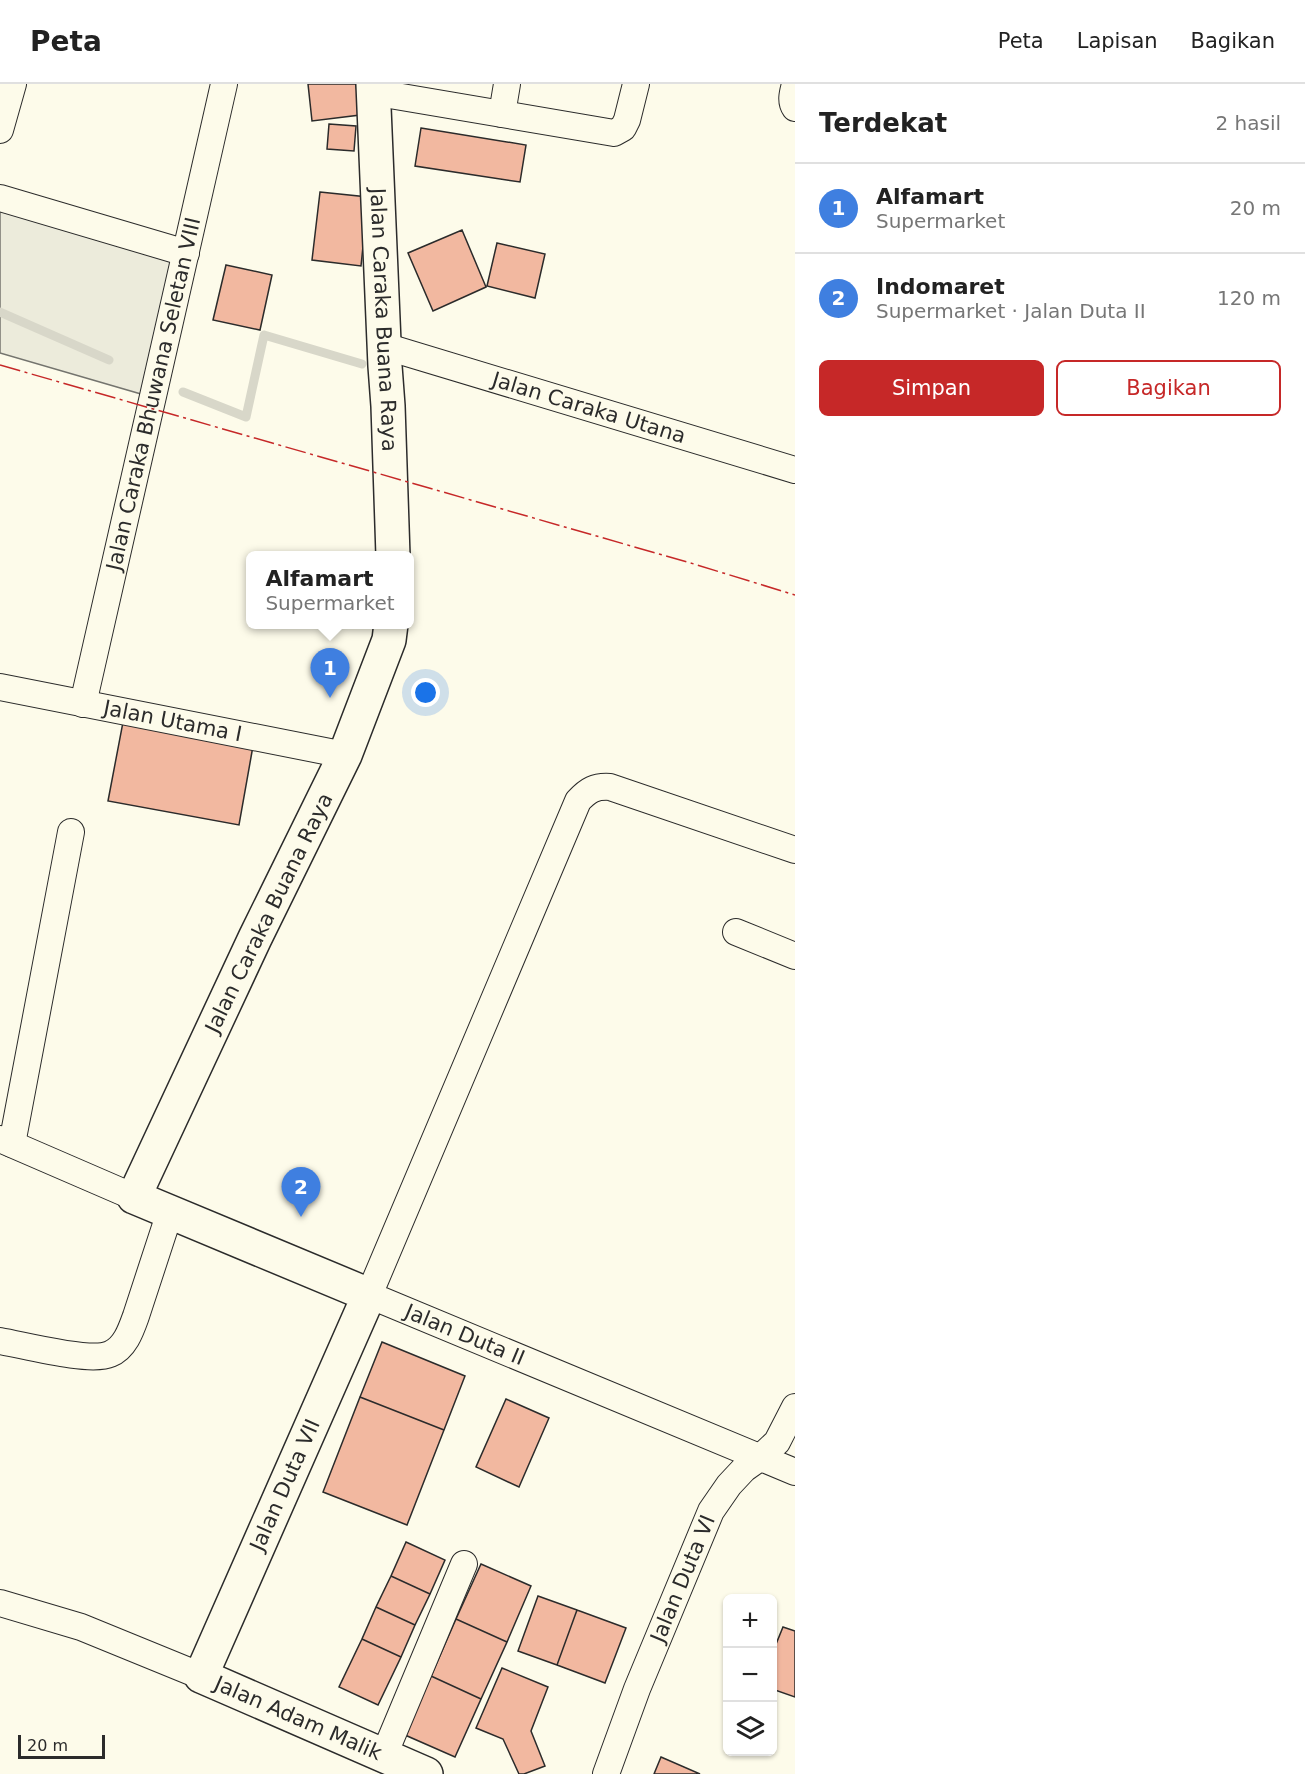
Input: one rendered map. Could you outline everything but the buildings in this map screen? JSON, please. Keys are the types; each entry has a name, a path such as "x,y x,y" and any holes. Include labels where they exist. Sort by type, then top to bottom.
{"street":[{"path":"0,130 13,84"},
{"name":"Jalan Caraka Bhuwana Seletan VIII","path":"82,704 224,84"},
{"path":"502,114 507,84"},
{"path":"372,88 614,133 623,128 627,120 636,84"},
{"path":"795,84 792,94 792,105 795,108"},
{"name":"Jalan Caraka Buana Raya","path":"372,88 393,551"},
{"path":"0,198 186,253"},
{"name":"Jalan Caraka Utana","path":"384,356 795,470"},
{"name":"Jalan Caraka Buana Raya","path":"134,1197 255,938 345,754 390,640 391,629"},
{"name":"Jalan Utama I","path":"0,687 345,754"},
{"path":"369,1295 578,801 587,790 598,786 610,787 795,850"},
{"path":"71,832 6,1142 134,1197"},
{"path":"736,932 795,956"},
{"name":"Jalan Duta II","path":"134,1197 795,1472"},
{"path":"0,1341 92,1358 110,1354 121,1347 136,1316 170,1212"},
{"name":"Jalan Duta VII","path":"201,1676 369,1295"},
{"name":"Jalan Duta VI","path":"606,1774 637,1689 711,1511 729,1485 744,1469 777,1442 795,1407"},
{"path":"384,1755 464,1564"},
{"path":"0,1603 81,1627 201,1676"},
{"name":"Jalan Adam Malik","path":"201,1676 426,1774"}],"shaded area":[{"path":"0,198 174,249 141,394 0,353"}],"waterway":[{"path":"0,312 109,360"},
{"path":"183,392 246,417 264,335 362,364"}],"power":[{"path":"0,365 795,595"}],"place":[{"name":"Alfamart","path":"330,698"},
{"name":"Indomaret","path":"301,1217"}]}
